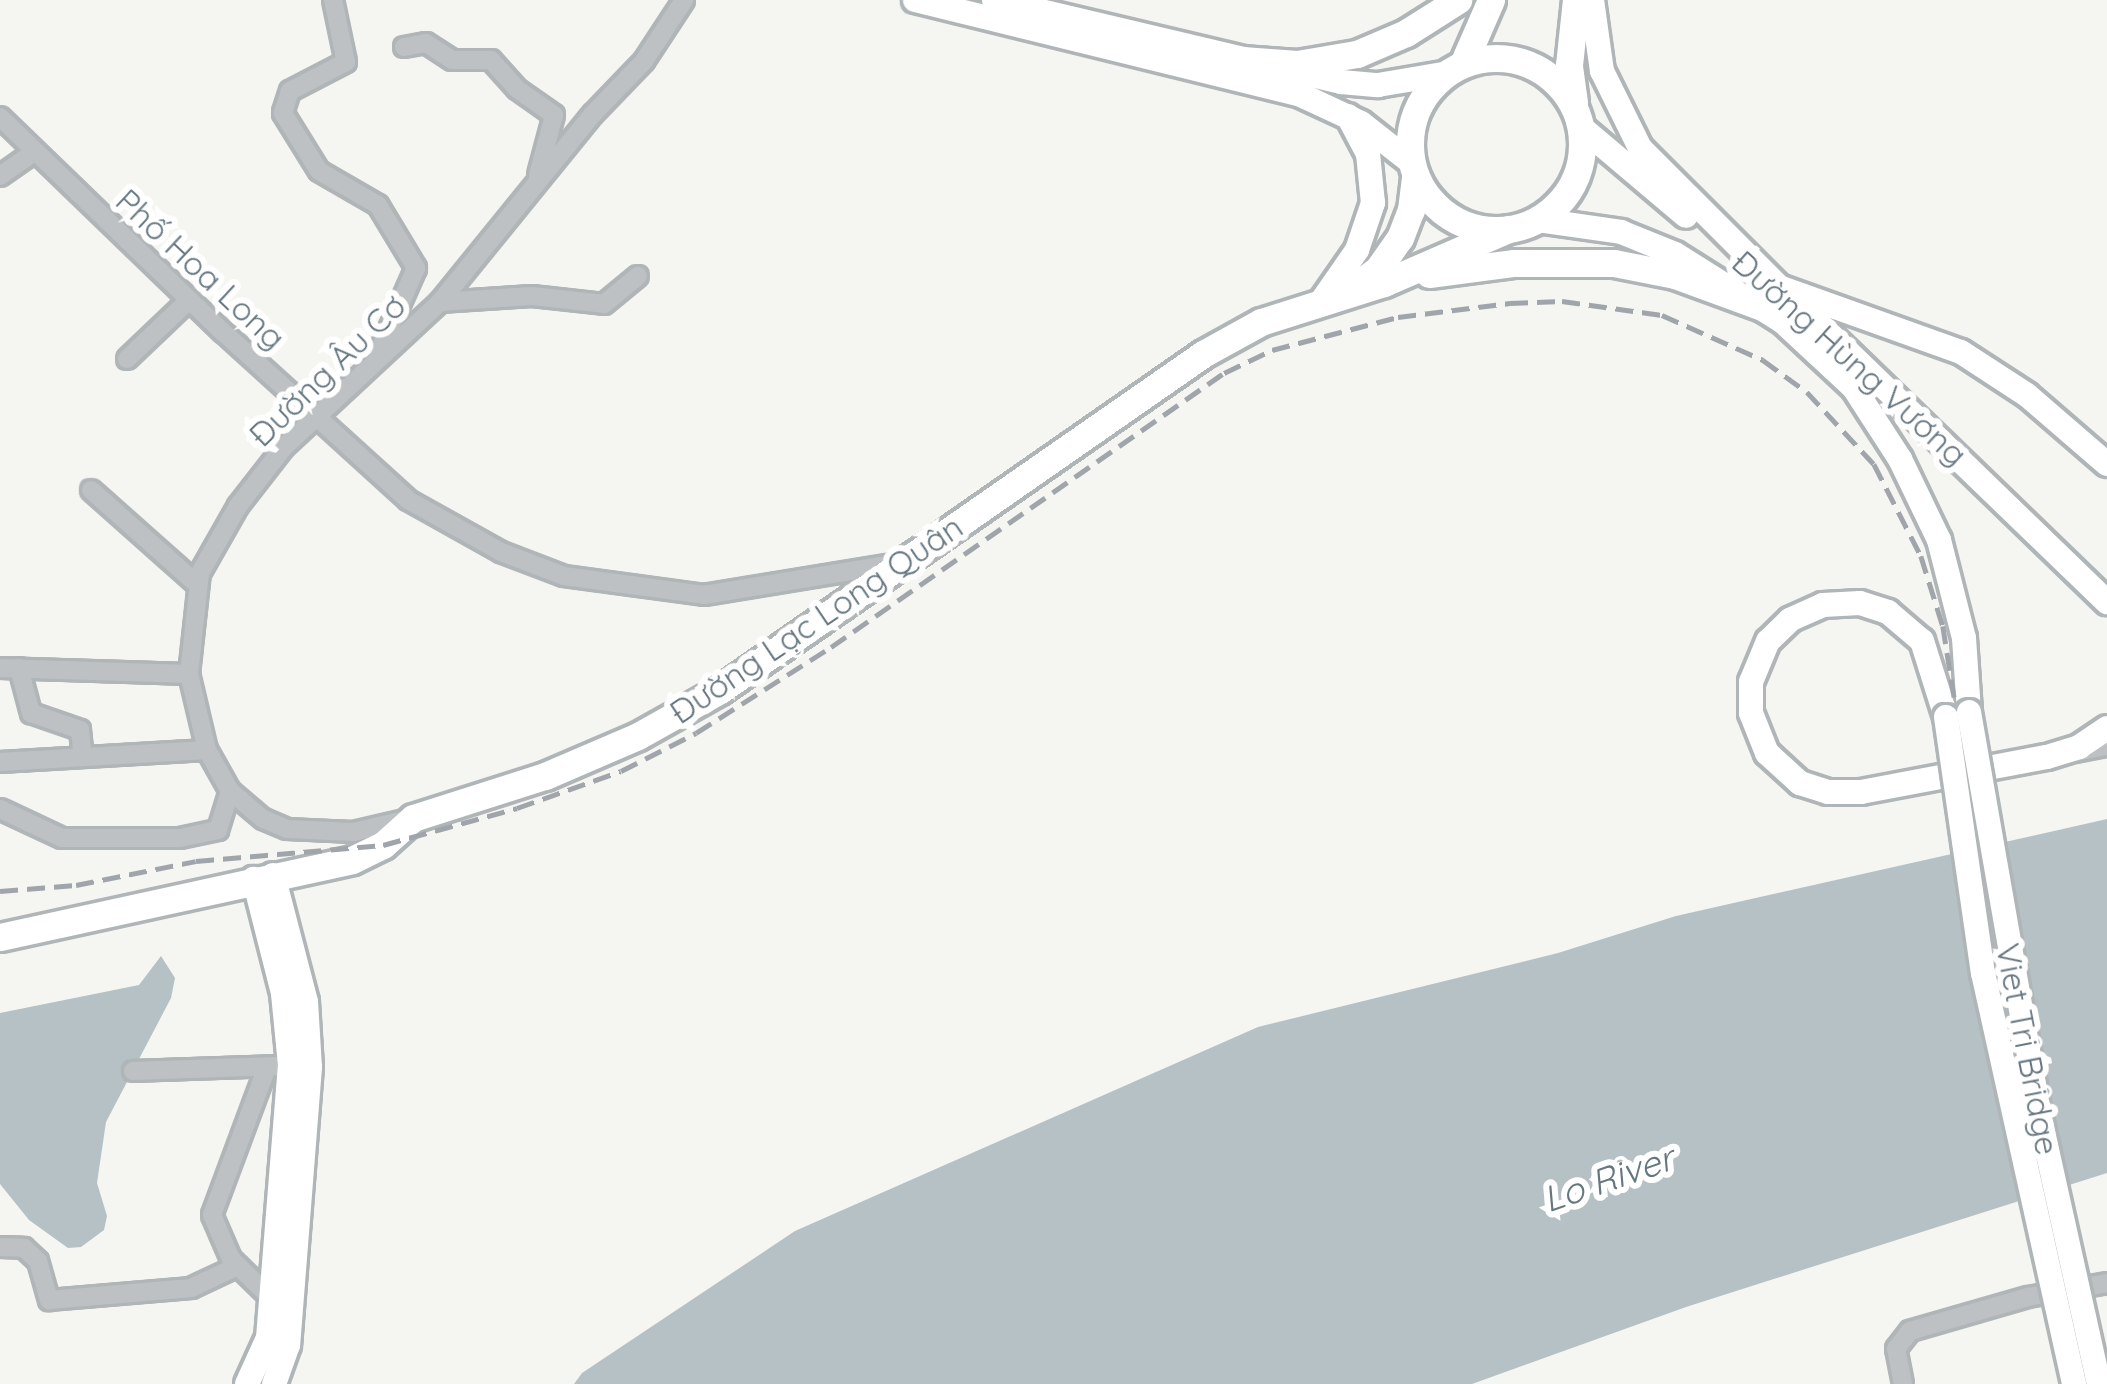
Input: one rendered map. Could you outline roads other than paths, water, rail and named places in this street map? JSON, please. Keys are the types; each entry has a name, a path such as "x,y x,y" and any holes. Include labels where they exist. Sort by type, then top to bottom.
{"highway":[{"path":"1242,60 1297,64 1357,53 1406,33 1458,0"},
{"path":"1491,0 1454,69 1415,114 1414,169 1430,200 1452,218 1479,228 1508,229 1538,220 1575,181 1578,117 1569,65 1576,0"},
{"path":"1454,69 1502,57 1527,63 1559,84 1578,117"},
{"name":"Đường Lạc Long Quân","path":"0,937 352,860 383,845 412,818 544,776 638,736 720,690 1189,362 1261,322 1361,283 1387,259 1407,224 1414,169"},
{"name":"Đường Lạc Long Quân","path":"1323,299 1384,283 1508,229"},
{"path":"1384,283 1514,263 1597,262 1771,297"}],"main road":[{"path":"915,0 1286,90 1346,114 1414,169"},
{"path":"994,0 1360,84 1454,69"},
{"path":"1592,0 1602,71 1640,148 1771,297 1961,352 2027,395 2107,464"},
{"path":"1323,299 1357,250 1373,203 1368,154 1346,114"},
{"name":"Đường Hùng Vương","path":"1578,117 1629,172 1771,297 1873,371 2107,602"},
{"name":"Đường Hùng Vương","path":"1538,220 1583,223 1640,238 1771,297 1854,388 1923,501 1952,584 1964,638 1958,714"},
{"path":"1958,714 1922,641 1901,620 1860,603 1823,605 1790,620 1768,641 1750,682 1750,713 1767,754 1785,772 1814,789 1861,792 2047,757 2079,747 2107,728"},
{"name":"Viet Tri Bridge","path":"1958,714 1987,994 2074,1384"},
{"name":"Viet Tri Bridge","path":"1958,714 2099,1384"},
{"path":"263,877 284,993 279,1066 293,1174 288,1345 274,1384"},
{"path":"247,1384 264,1351 293,1174 309,1029 263,877"}],"street":[{"path":"333,0 346,62 290,91 284,113 319,171 378,206 416,268 415,281 373,364"},
{"name":"Đường Âu Cơ","path":"412,818 353,832 287,829 263,819 230,791 207,750 188,674 196,584 238,506 314,415 440,302 644,61 684,0"},
{"path":"404,47 426,43 452,60 491,60 517,89 554,115 535,186"},
{"name":"Phố Hoa Long","path":"0,117 189,300 408,500 501,552 564,576 704,595 903,562"},
{"path":"0,176 34,152"},
{"path":"440,302 532,296 604,304 638,275"},
{"path":"127,359 189,300"},
{"path":"91,490 196,584"},
{"path":"83,757 80,730 31,713 9,668 188,674"},
{"path":"2047,757 2107,746"},
{"path":"0,762 207,750"},
{"path":"0,809 62,838 180,838 218,830 230,791"},
{"path":"133,1071 279,1066 212,1214 222,1245 272,1299"},
{"path":"0,1247 24,1248 38,1261 49,1300 191,1288 238,1266"},
{"path":"1903,1384 1896,1349 1910,1331 2028,1297 2107,1282"}],"water":[{"name":"Lo River","path":"2107,819 2107,1173 1686,1307 1472,1384 574,1384 582,1373 795,1231 1258,1027 1558,953 1676,916"},
{"path":"161,956 175,978 171,998 106,1122 97,1183 107,1216 104,1230 81,1247 68,1248 29,1220 0,1184 0,1013 139,985"}],"railway":[{"path":"0,891 76,885 196,861 383,845 517,808 621,771 696,733 831,647 1224,373 1272,350 1398,317 1510,303 1562,301 1662,315 1763,360 1807,392 1874,464 1921,556 1943,626 1998,972 2083,1384"}]}
